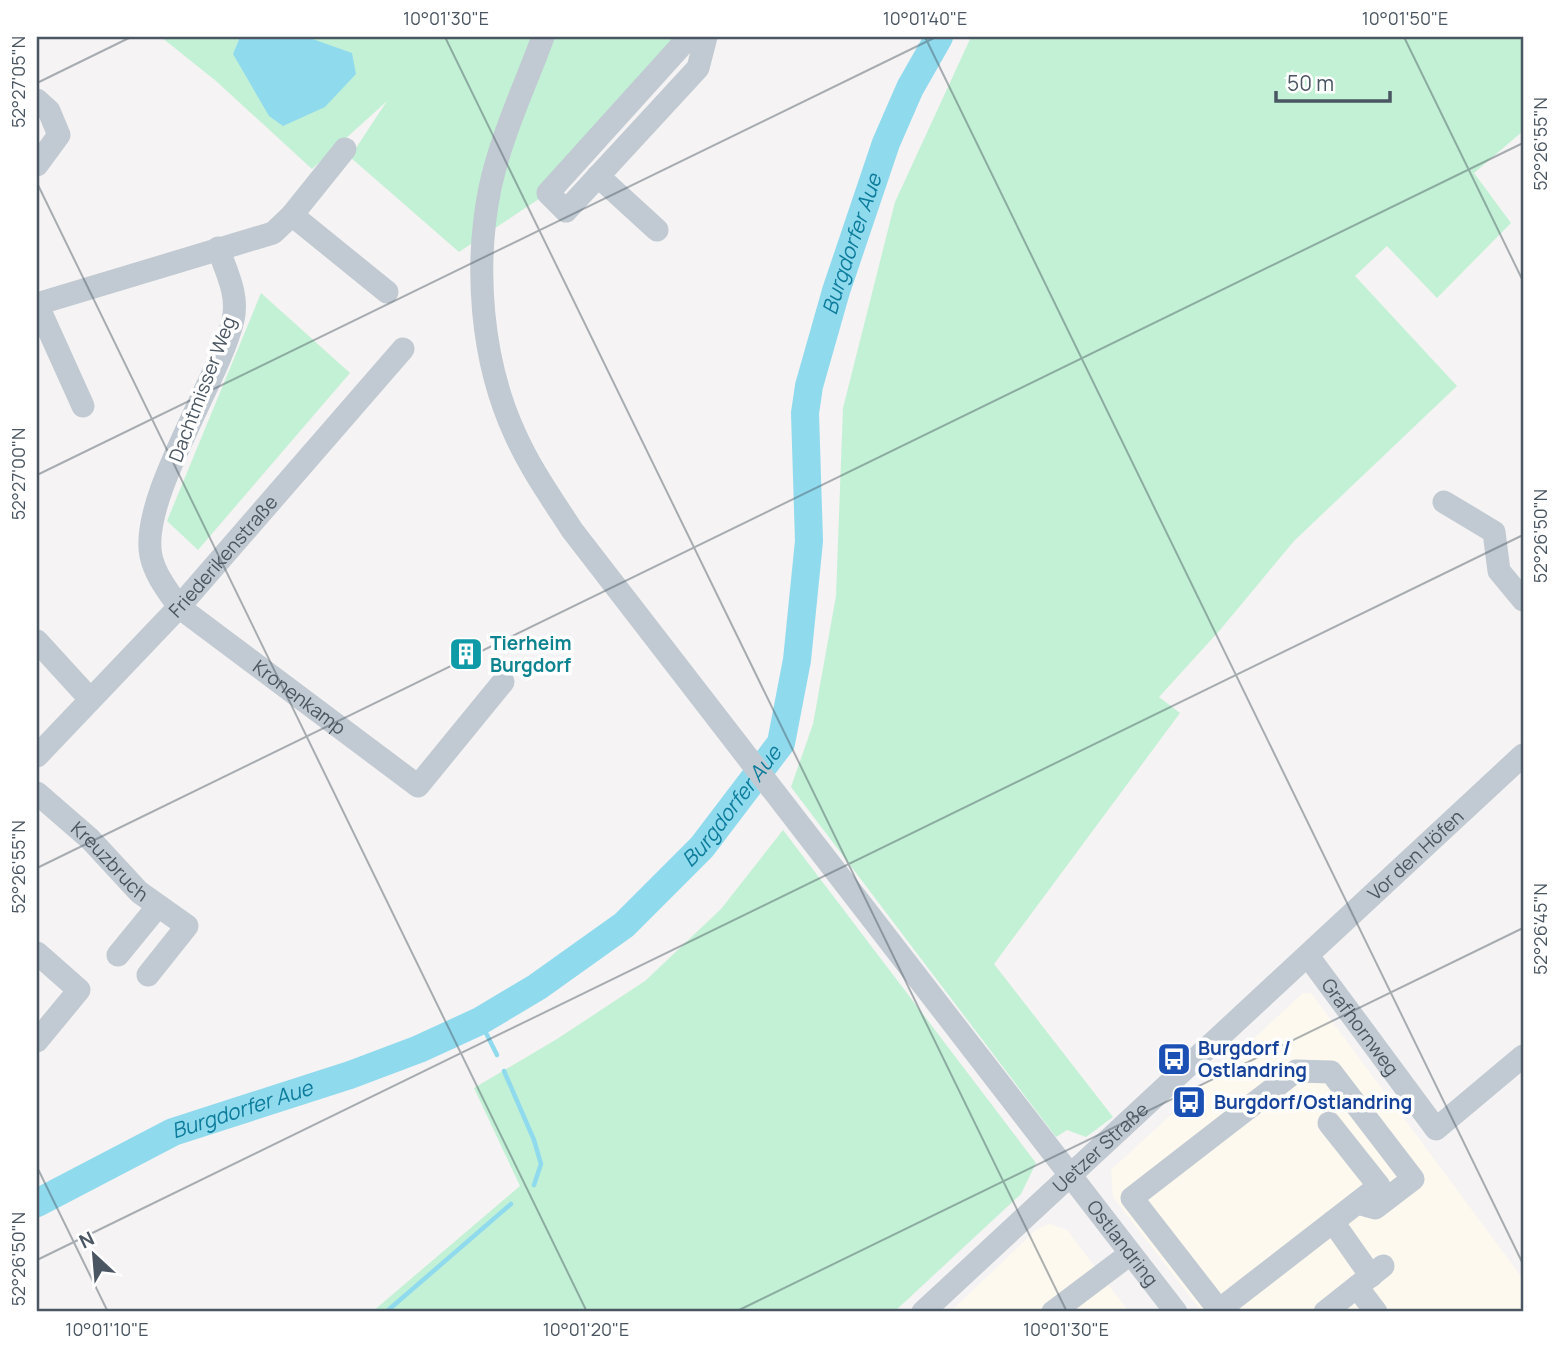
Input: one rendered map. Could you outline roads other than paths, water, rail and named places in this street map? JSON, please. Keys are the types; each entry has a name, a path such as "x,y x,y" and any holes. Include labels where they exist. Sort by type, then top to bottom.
{"street":[{"name":"Ostlandring","path":"543,37 504,140 490,188 482,251 483,303 500,394 514,433 572,530 1054,1150 1069,1175 1176,1312"},
{"path":"689,37 548,193 566,211 698,68 706,37"},
{"path":"37,100 49,111 59,135 57,143 37,165"},
{"path":"83,406 37,304 273,233 292,215 345,149"},
{"path":"598,176 657,230"},
{"path":"292,215 387,292"},
{"name":"Dachtmisser Weg","path":"179,607 160,578 151,554 153,520 168,475 233,320 233,291 218,248"},
{"name":"Friederikenstraße","path":"37,756 179,607 402,349"},
{"path":"1444,502 1494,532 1499,571 1523,600"},
{"name":"Kronenkamp","path":"179,607 418,786 503,682"},
{"path":"37,641 90,699"},
{"name":"Vor den Höfen","path":"1308,956 1523,755"},
{"name":"Kreuzbruch","path":"37,793 90,839 139,892 187,926 148,975"},
{"path":"118,955 158,906"},
{"path":"37,953 79,989 37,1041"},
{"name":"Grafhornweg","path":"1308,956 1436,1129 1523,1056"},
{"name":"Uetzer Straße","path":"923,1312 1308,956"},
{"path":"1329,1123 1379,1186 1357,1203 1332,1223 1219,1310 1132,1198 1296,1071 1331,1072 1413,1179 1375,1208 1357,1203"},
{"path":"1332,1223 1370,1276 1376,1312"},
{"path":"1053,1312 1130,1254"},
{"path":"1325,1312 1370,1276"}],"water":[{"path":"240,37 307,37 352,53 356,74 325,107 283,126 269,116 233,54"}],"waterway":[{"name":"Burgdorfer Aue","path":"37,1203 173,1132 350,1075 419,1049 480,1021 537,987 624,925 702,847 781,743 797,660 809,541 805,413 809,386 836,291 886,143 910,88 939,37"},
{"path":"480,1021 497,1055"},
{"path":"504,1071 534,1140 541,1164 534,1185"},
{"path":"386,1312 511,1204"}],"place":[{"name":"Tierheim Burgdorf","path":"466,654"},
{"name":"Burgdorf / Ostlandring","path":"1174,1059"},
{"name":"Burgdorf/Ostlandring","path":"1189,1102"}]}
